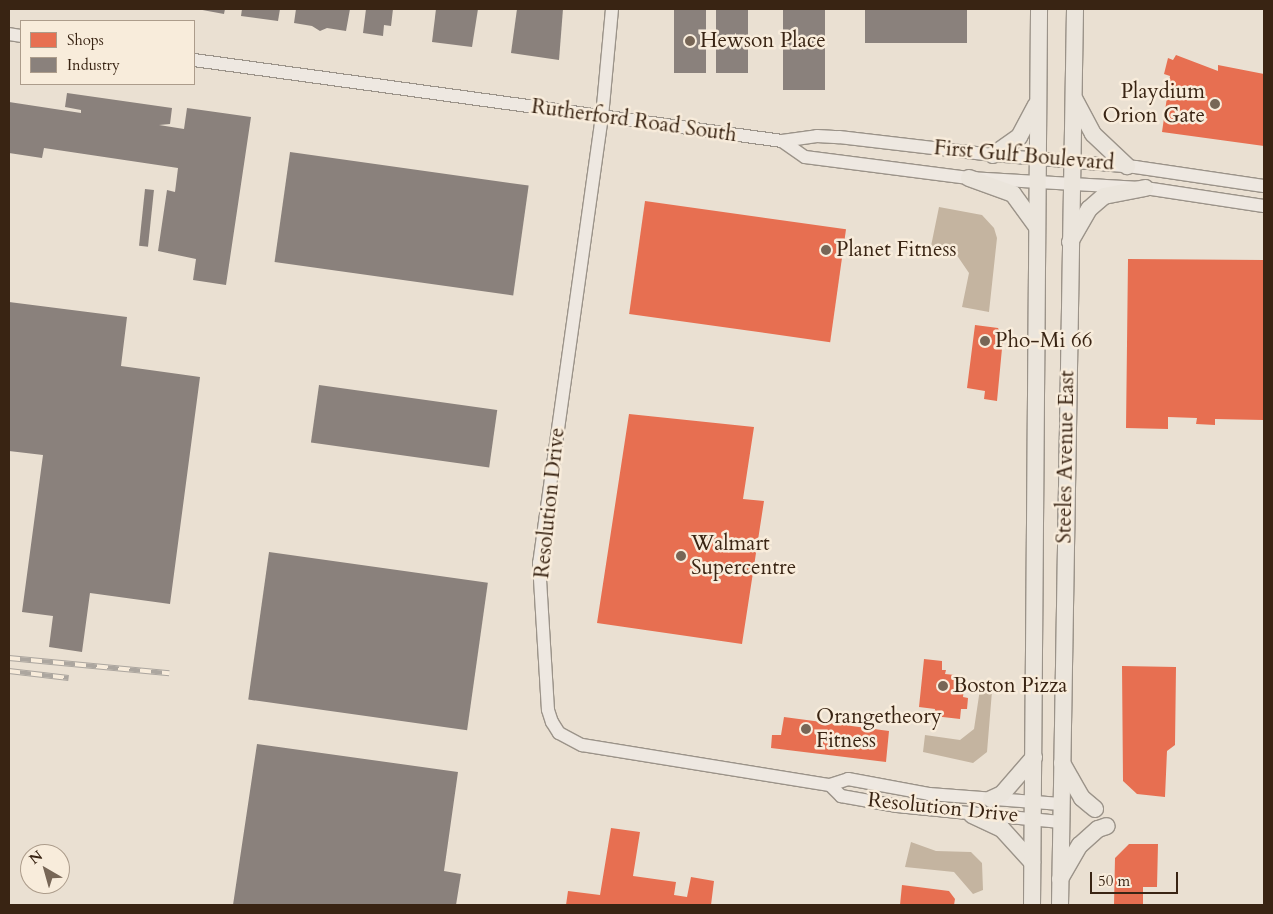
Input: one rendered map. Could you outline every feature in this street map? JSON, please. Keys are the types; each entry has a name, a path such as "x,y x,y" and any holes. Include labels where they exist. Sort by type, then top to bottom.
{"main road":[{"name":"Steeles Avenue East","path":"1032,905 1039,9"},
{"name":"Steeles Avenue East","path":"1060,905 1068,244 1074,99 1075,9"},
{"path":"1074,99 1092,134 1127,166"},
{"path":"994,156 1019,137 1038,103"},
{"path":"969,178 1013,194 1036,226"},
{"path":"1068,244 1089,209 1104,196 1145,188"},
{"path":"990,799 1002,794 1034,757"},
{"path":"1061,761 1082,798 1095,809"},
{"path":"972,815 1002,829 1032,862"},
{"path":"1060,879 1080,845 1098,829 1107,826"}],"street":[{"name":"Resolution Drive","path":"612,9 602,116 539,563 552,722 559,733 582,745 830,785 848,779 930,794 990,799 1033,811 1060,822"},
{"name":"Rutherford Road South","path":"195,60 782,141 805,157 969,178 1070,183"},
{"name":"First Gulf Boulevard","path":"782,141 817,136 839,137 994,156 1037,160 1071,160 1127,166 1264,186"},
{"name":"First Gulf Boulevard","path":"1070,183 1145,188 1264,206"},
{"name":"Resolution Drive","path":"830,785 841,796 972,815 1033,811 1061,804"}],"shaded area":[{"path":"939,207 982,215 994,228 997,238 989,312 962,307 969,273 956,254 930,251"},
{"path":"980,689 992,691 987,752 973,763 923,752 925,735 960,740 974,729"},
{"path":"911,842 936,851 971,852 982,863 983,890 973,894 954,872 905,867"}],"building: Shops":[{"name":"Playdium Orion Gate","path":"1176,55 1218,71 1218,65 1264,74 1264,146 1162,132 1170,76 1164,74 1168,58 1173,60"},
{"path":"645,201 846,229 830,342 629,314"},
{"path":"1128,259 1264,260 1264,420 1215,419 1215,425 1196,424 1197,418 1168,417 1168,429 1126,428"},
{"path":"975,325 998,328 1003,338 997,401 984,399 985,391 967,388"},
{"name":"Walmart Supercentre","path":"629,414 754,427 743,499 764,501 742,644 597,623"},
{"name":"Boston Pizza","path":"924,659 942,661 942,670 946,670 945,674 965,676 963,697 968,698 967,709 961,709 960,719 934,716 935,709 919,707"},
{"path":"1122,666 1176,667 1175,745 1167,751 1165,797 1137,794 1123,781"},
{"path":"784,717 889,731 886,762 771,748 772,735 781,735"},
{"path":"611,828 640,832 633,876 676,882 674,895 687,897 691,877 714,881 711,905 566,905 568,891 600,895"},
{"path":"1129,844 1158,844 1157,887 1143,887 1143,905 1114,905 1115,858"},
{"path":"902,885 949,891 955,899 954,905 900,905"}],"building: Industry":[{"path":"197,9 225,9 224,14"},
{"path":"242,9 280,9 278,21 241,16"},
{"path":"296,9 350,9 346,31 327,28 320,31 312,26 294,23"},
{"path":"366,9 393,9 391,26 384,25 383,36 363,33"},
{"path":"436,9 478,9 472,47 432,42"},
{"path":"517,9 563,9 559,60 511,53"},
{"name":"Hewson Place","path":"674,9 706,9 706,73 674,73"},
{"name":"Hewson Place","path":"716,9 748,9 748,73 716,73"},
{"path":"783,9 825,9 825,90 783,90"},
{"path":"865,9 967,9 967,43 865,43"},
{"path":"67,93 172,108 170,124 159,125 184,129 187,108 251,117 226,285 193,280 196,259 158,251 167,190 175,192 178,168 44,148 42,158 9,153 9,102 81,113 81,110 65,107"},
{"path":"290,152 529,186 513,295 275,262"},
{"path":"145,189 154,190 148,247 139,246"},
{"path":"9,302 127,317 121,366 200,377 170,604 90,593 82,652 49,647 53,616 22,612 43,455 9,451"},
{"path":"319,385 497,410 489,467 311,442"},
{"path":"269,552 488,583 467,730 248,700"},
{"path":"257,744 458,772 444,871 461,874 456,905 233,905"}],"railway":[{"path":"9,658 169,673"},
{"path":"9,671 69,678"}],"place":[{"name":"Hewson Place","path":"690,41"},
{"name":"Playdium Orion Gate","path":"1215,104"},
{"name":"Planet Fitness","path":"826,250"},
{"name":"Pho-Mi 66","path":"985,341"},
{"name":"Walmart Supercentre","path":"681,556"},
{"name":"Boston Pizza","path":"943,686"},
{"name":"Orangetheory Fitness","path":"806,729"}]}
